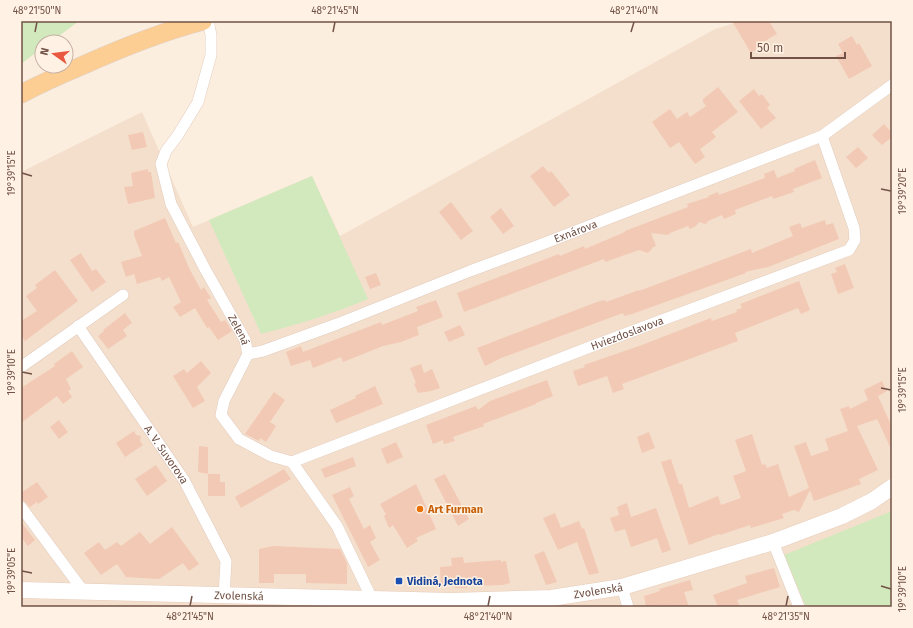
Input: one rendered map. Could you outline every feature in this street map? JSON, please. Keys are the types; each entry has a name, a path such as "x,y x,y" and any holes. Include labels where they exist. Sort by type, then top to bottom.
{"main road":[{"path":"21,94 98,58 145,39 196,23"}],"street":[{"name":"Zelená","path":"208,21 211,35 211,55 198,102 178,135 166,151 161,164 171,204 205,269 245,340 248,354 224,401 221,415 238,439 271,456 292,462"},
{"name":"Exnárova","path":"248,354 263,351 337,324 470,271 822,136 892,85"},
{"name":"Hviezdoslavova","path":"292,462 590,347 849,250 855,240 854,228 822,136"},
{"path":"21,366 122,294"},
{"name":"A. V. Suvorova","path":"78,326 184,480 226,561 224,596"},
{"path":"292,462 337,526 372,599"},
{"name":"Zvolenská","path":"21,590 224,596 318,603 372,599 482,601 551,598 622,587 772,542 842,516 872,501 892,487"},
{"path":"21,507 84,592"},
{"path":"772,542 799,607"},
{"path":"622,587 628,607"}],"shaded area":[{"path":"741,21 892,21 892,607 21,607 21,172 142,112 193,227 312,176 340,236 715,29"}],"green space":[{"path":"21,21 79,21 62,34 34,34 34,54 21,64"},
{"path":"312,176 368,299 315,318 261,334 209,220"},
{"path":"892,511 892,607 806,607 784,555"}],"building":[{"path":"732,21 769,21 777,34 760,44 762,46 751,53"},
{"path":"852,36 857,45 859,43 872,66 849,79 836,56 843,53 838,44"},
{"path":"718,87 738,112 712,132 716,137 700,149 705,157 695,164 679,142 670,148 652,122 670,109 677,119 687,112 690,117 706,106 703,99"},
{"path":"754,89 759,96 762,94 770,105 767,108 776,118 761,129 739,101"},
{"path":"884,124 892,133 892,137 882,145 872,135"},
{"path":"143,132 147,147 132,150 128,135"},
{"path":"858,147 868,158 856,168 846,157"},
{"path":"815,160 822,178 793,189 794,192 773,199 772,196 735,210 736,214 724,219 722,215 708,221 706,224 699,222 696,226 690,229 688,226 668,235 651,233 656,246 653,247 648,253 639,250 605,262 604,259 464,312 457,293 559,254 560,256 584,246 585,249 625,231 688,207 687,204 709,197 708,196 718,192 719,195 765,178 764,174 774,170 777,178 795,171 794,169"},
{"path":"543,166 549,173 551,171 570,195 554,207 530,176"},
{"path":"148,169 148,172 151,172 155,198 128,204 124,187 133,186 131,173"},
{"path":"451,202 473,231 461,240 439,212"},
{"path":"501,208 514,226 503,234 490,217"},
{"path":"165,218 176,243 178,242 189,268 201,290 204,287 211,298 207,300 221,322 225,320 232,331 218,340 209,327 207,328 195,308 180,317 173,307 181,302 169,277 162,281 160,277 137,284 134,274 126,277 121,262 142,256 134,235 134,231"},
{"path":"825,220 826,225 833,223 839,239 768,267 745,272 746,273 632,314 624,316 623,313 501,358 485,366 477,348 597,302 605,300 606,302 639,291 751,249 752,253 793,236 789,227 800,223 802,228"},
{"path":"81,253 92,271 96,269 106,282 92,292 70,260"},
{"path":"845,264 854,288 838,294 831,274 837,272 835,268"},
{"path":"55,270 78,301 25,341 21,335 21,321 37,311 26,296 37,288 35,285"},
{"path":"376,273 381,285 370,289 365,277"},
{"path":"799,281 810,310 801,314 798,308 735,333 738,341 622,384 624,389 613,393 607,376 578,386 573,371 585,367 584,365 642,345 711,318 712,321 737,312 736,310 742,308 740,304"},
{"path":"436,300 443,317 417,327 419,335 401,342 383,346 343,362 341,357 313,368 310,360 291,366 286,352 301,346 303,352 381,322 382,325 418,311 416,307"},
{"path":"125,313 132,323 123,330 127,336 108,349 98,336 104,331 103,330"},
{"path":"460,325 465,335 449,342 444,332"},
{"path":"72,351 83,367 66,379 71,389 68,391 72,397 63,404 57,396 21,423 21,388 55,366 54,364"},
{"path":"201,361 211,373 197,387 205,401 193,408 173,376 184,369 187,373"},
{"path":"421,364 424,373 432,369 440,388 418,393 410,368"},
{"path":"547,380 553,396 483,424 484,426 453,437 455,441 444,444 443,440 433,444 426,425 476,406 478,410 490,401"},
{"path":"882,381 887,391 878,396 892,427 892,451 877,419 857,426 878,470 859,479 861,484 814,501 810,490 799,512 794,510 782,514 784,518 751,528 750,525 689,545 661,462 671,459 679,484 682,484 689,508 718,496 721,505 741,498 733,476 746,471 735,440 752,434 762,465 765,464 767,468 778,464 789,497 809,488 794,446 806,442 811,456 829,450 825,439 848,431 840,409 849,406 850,409 868,400 864,390"},
{"path":"375,386 383,404 336,423 330,410 356,398 355,396"},
{"path":"274,392 285,400 270,422 276,426 266,442 260,438 259,441 245,434"},
{"path":"59,420 68,432 59,439 50,427"},
{"path":"134,431 136,435 141,436 140,441 143,445 125,457 116,443"},
{"path":"649,432 655,448 642,453 637,437"},
{"path":"396,442 403,457 387,464 381,449"},
{"path":"199,446 208,447 208,474 198,472"},
{"path":"353,457 356,466 325,478 321,469"},
{"path":"156,465 167,481 147,496 135,479"},
{"path":"284,469 291,479 241,508 235,497"},
{"path":"208,474 220,474 220,482 225,482 225,496 208,496"},
{"path":"445,474 469,519 458,526 434,479"},
{"path":"37,482 48,497 38,504 37,502 30,507 21,498 21,493"},
{"path":"416,484 436,529 416,538 418,541 407,548 393,525 389,528 384,516 386,514 380,504"},
{"path":"350,487 354,496 349,499 364,529 370,525 376,538 370,542 380,560 368,567 332,495"},
{"path":"627,503 631,517 656,508 671,550 662,553 657,538 631,547 625,529 615,532 610,518 619,515 617,507"},
{"path":"555,513 561,528 579,521 582,529 584,528 599,573 589,575 577,542 558,550 543,518"},
{"path":"21,522 35,540 28,546 21,537"},
{"path":"172,527 199,564 189,571 183,563 159,579 126,577 117,564 101,575 84,553 99,542 105,550 117,542 121,546 140,532 150,544"},
{"path":"273,546 340,549 347,563 347,584 306,583 306,574 274,574 274,583 259,583 259,549"},
{"path":"544,551 557,582 546,585 534,555"},
{"path":"463,557 464,563 501,560 501,562 506,561 510,583 503,585 467,586 467,588 455,588 455,585 441,586 440,567 452,566 451,558"},
{"path":"774,568 780,587 737,600 740,607 718,607 713,595 747,583 745,576"},
{"path":"690,580 693,590 684,592 689,607 665,607 664,605 646,607 644,596 660,591 659,589"}],"place":[{"name":"Art Furman","path":"420,509"},
{"name":"Vidiná, Jednota","path":"399,581"}]}
